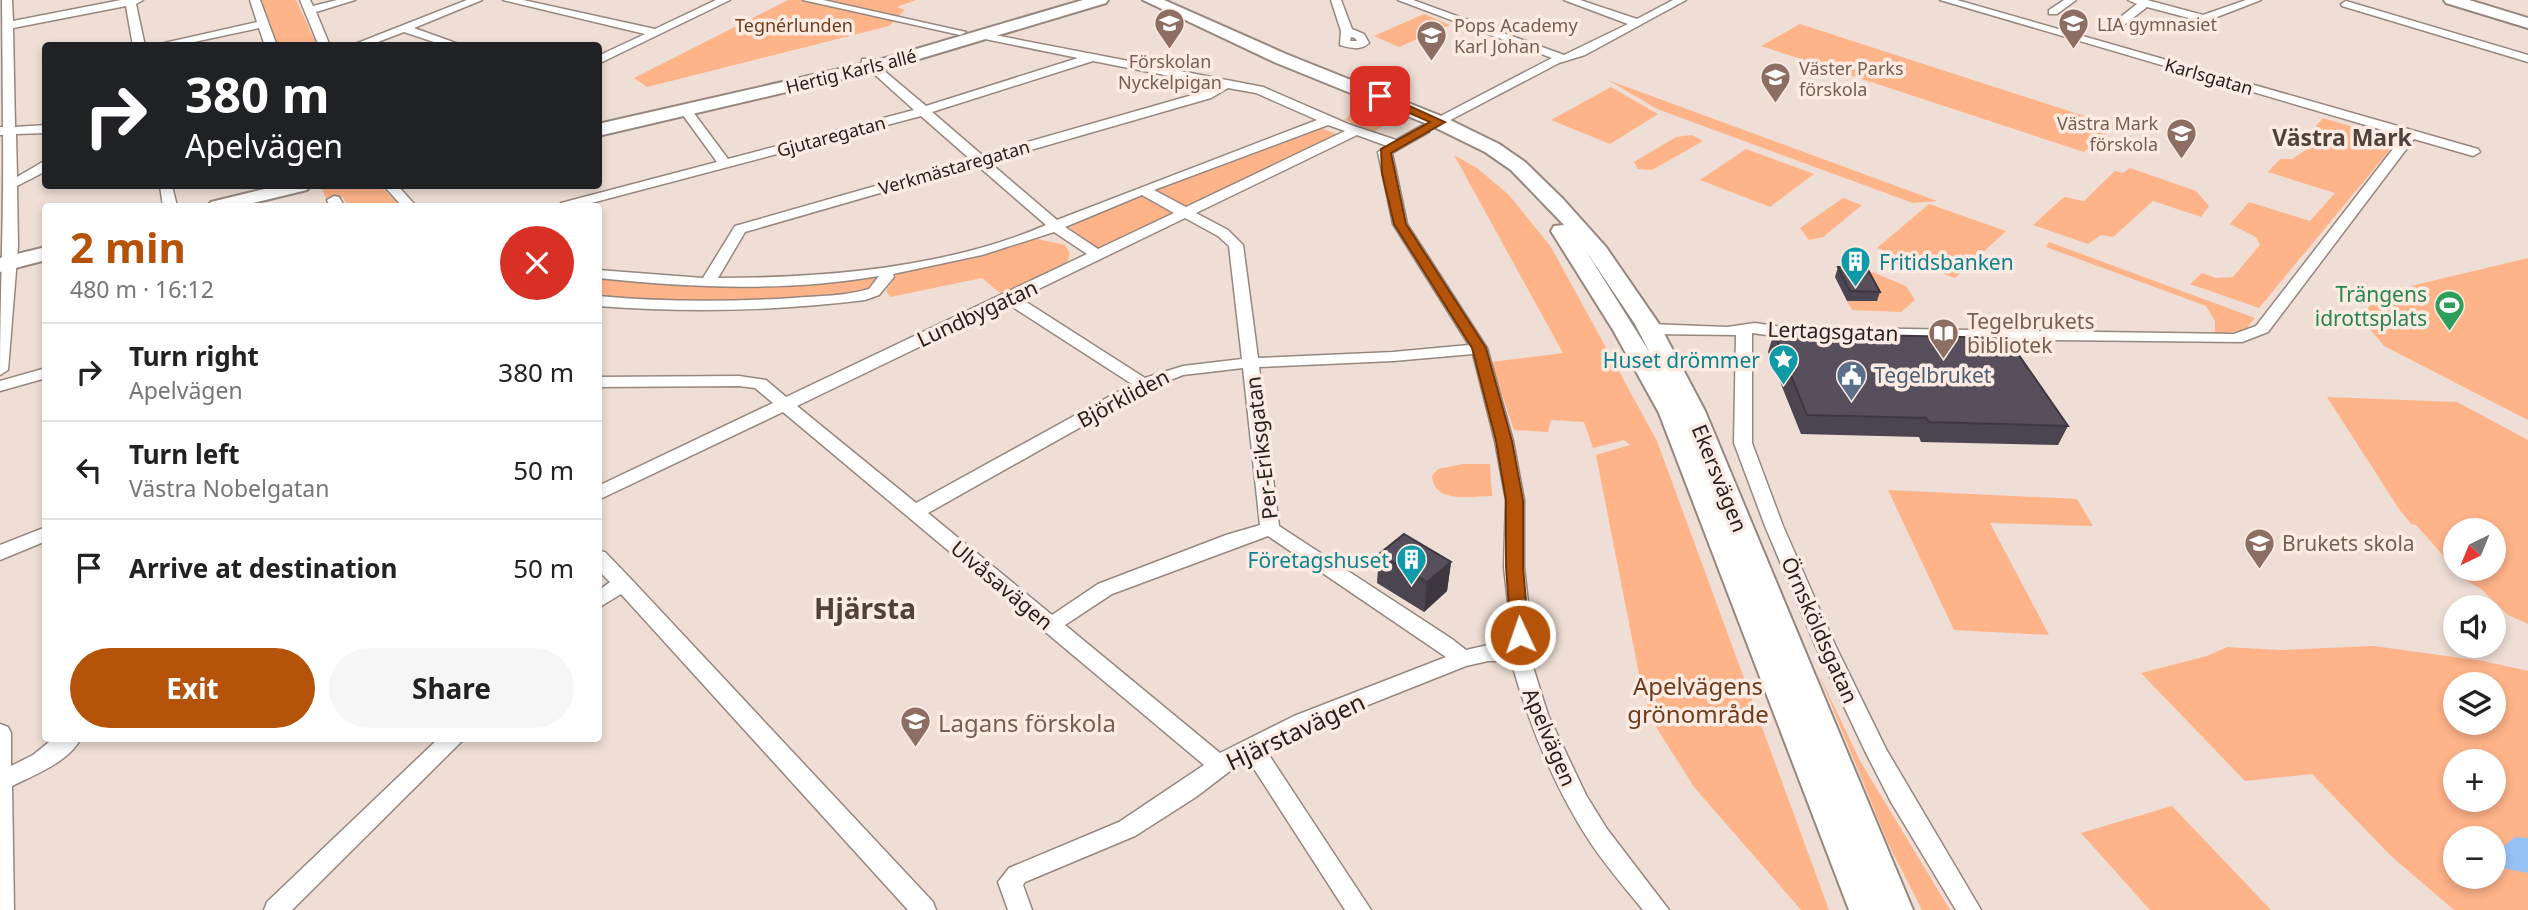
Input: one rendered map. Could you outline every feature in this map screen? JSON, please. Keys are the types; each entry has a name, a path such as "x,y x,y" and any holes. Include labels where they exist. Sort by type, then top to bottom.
{"main road":[{"name":"Hertig Karls allé","path":"869,64 1063,0"},
{"name":"Hertig Karls allé","path":"602,129 984,36 1009,34 1100,0"},
{"path":"1151,0 1432,125"},
{"path":"2452,0 2528,20"},
{"path":"2467,0 2528,20"},
{"name":"Hertig Karls allé","path":"602,121 684,108"},
{"name":"Ekersvägen","path":"1432,125 1492,148 1518,166 1556,203 1598,252 1650,329 1692,411 1695,443 1705,470 1895,910"},
{"name":"Ekersvägen","path":"1432,125 1492,164 1536,201 1563,233 1625,330 1672,413 1695,443"},
{"path":"230,203 289,189"},
{"path":"5,260 42,248"},
{"path":"5,260 42,254"},
{"path":"1625,330 1650,329"},
{"name":"Ekersvägen","path":"1734,541 1867,910"}],"street":[{"path":"0,370 10,184 4,130 6,0"},
{"path":"255,0 270,42"},
{"path":"323,42 308,5 350,0"},
{"path":"366,42 477,0"},
{"path":"508,0 656,33"},
{"path":"602,59 725,0"},
{"path":"808,0 960,32"},
{"path":"1336,0 1347,31"},
{"path":"1403,0 1562,58"},
{"path":"1569,0 1637,23"},
{"path":"1009,34 1093,57 1270,94 1356,131 1395,144 1562,58 1581,53 1681,0"},
{"name":"Karlsgatan","path":"1945,0 2473,152"},
{"path":"2053,12 2071,0"},
{"path":"2133,0 2204,19 2256,0"},
{"path":"4,26 132,1 138,42"},
{"path":"2112,29 2146,4"},
{"path":"2346,4 2528,59"},
{"path":"176,42 264,24"},
{"path":"404,28 447,42"},
{"name":"Gjutaregatan","path":"577,203 923,111 1093,57"},
{"path":"869,64 1055,226 1098,255"},
{"name":"Verkmästaregatan","path":"708,282 740,229 1207,95 1226,84"},
{"path":"684,108 725,164"},
{"path":"602,274 666,282 800,279 885,270 982,250 1055,226 1329,120"},
{"path":"4,130 42,129"},
{"name":"Lundbygatan","path":"602,492 1356,131"},
{"name":"Lertagsgatan","path":"1650,329 1727,332 1744,328 1794,332 2236,340 2262,329 2411,134"},
{"name":"Apelvägen","path":"1395,144 1385,152 1400,224 1479,348 1504,441 1515,500 1514,567 1520,620 1519,654 1537,715 1578,802 1599,836 1657,910"},
{"path":"10,184 30,176 42,167"},
{"path":"393,189 405,203"},
{"name":"Per-Eriksgatan","path":"1143,190 1223,233 1236,245 1270,529 1446,644 1462,659"},
{"path":"602,301 659,306 728,307 828,300 874,292 887,277 885,270"},
{"path":"1009,298 1144,384"},
{"name":"Örnsköldsgatan","path":"1744,328 1743,443 1826,647 1875,751 1969,910"},
{"name":"Björkliden","path":"915,512 1144,384 1187,368 1479,348"},
{"path":"0,386 42,374"},
{"name":"Ulvåsavägen","path":"602,383 753,381 785,404 1220,765"},
{"path":"1051,625 1105,589 1233,540 1270,529"},
{"path":"0,553 42,535"},
{"path":"602,561 925,910"},
{"path":"602,598 623,583"},
{"name":"Hjärstavägen","path":"1020,910 1010,881 1017,876 1127,829 1251,746 1302,722 1462,659 1488,653 1519,654"},
{"path":"0,733 2,910"},
{"path":"0,782 41,761 65,742"},
{"path":"276,910 450,742"},
{"path":"1251,746 1359,910"}],"green space":[{"path":"259,0 296,0 316,42 275,42"},
{"name":"Tegnérlunden","path":"788,0 916,0 897,7 905,10 889,26 647,87 634,78"},
{"path":"1424,14 1450,25 1399,47 1374,36"},
{"path":"1800,24 2115,126 2084,152 1761,46"},
{"path":"1608,80 1937,201 1913,203 1657,109"},
{"path":"1611,87 1658,114 1610,144 1551,120"},
{"path":"1356,108 1387,123 1374,132 1345,120"},
{"path":"2323,118 2398,140 2259,308 2190,284 2202,273 2216,278 2233,277 2260,245 2256,237 2230,224 2249,202 2310,221 2335,193 2268,172 2280,159 2292,159 2319,141 2307,137"},
{"path":"1321,128 1339,135 1097,249 1069,227 1120,202"},
{"path":"1692,135 1703,141 1652,170 1638,169 1634,162 1676,137"},
{"path":"1746,149 1814,174 1770,207 1700,180"},
{"name":"Apelvägens grönområde","path":"1454,155 1477,168 1509,195 1551,247 1657,441 1829,910 1801,910 1694,787 1653,722 1640,679 1596,455 1630,445 1624,440 1593,448 1584,422 1551,420 1548,432 1514,430 1491,362 1563,353"},
{"path":"2130,168 2196,191 2209,206 2201,217 2153,201 2113,237 2101,235 2088,244 2033,225 2064,197 2084,201 2115,171 2123,173"},
{"path":"322,189 383,189 397,202 346,203 343,197 327,201"},
{"path":"1843,198 1862,205 1823,237 1809,240 1800,228"},
{"path":"1929,204 2006,231 1955,278 1877,248"},
{"path":"1038,239 1065,245 1070,254 1067,262 1001,294 982,278 890,297 886,291 900,270"},
{"path":"2049,242 2255,318 2244,331 2215,334 2215,321 2206,306 2046,247"},
{"name":"Trängens idrottsplats","path":"2528,258 2528,420 2384,346 2364,322 2369,306 2386,292"},
{"path":"1872,272 1906,286 1915,300 1901,312 1852,310 1847,301 1877,301 1864,277"},
{"path":"873,275 880,280 874,288 864,291 765,300 698,301 602,296 602,277 711,286"},
{"path":"2327,397 2457,402 2528,440 2528,624 2506,613 2506,595 2487,595 2467,581 2506,581 2506,518 2443,518 2443,555 2416,525 2411,524 2399,509"},
{"path":"1463,464 1490,464 1492,496 1464,497 1446,495 1439,491 1432,476 1438,469"},
{"path":"1888,490 2077,499 2093,526 1990,523 2049,635 1954,630"},
{"path":"2374,646 2443,655 2443,658 2483,661 2528,671 2528,910 2454,910 2391,856 2312,774 2245,781 2141,673 2207,656 2227,647 2280,650"},
{"path":"1818,672 1860,761 1950,910 1922,910 1887,841"},
{"path":"2172,806 2271,910 2150,910 2081,833"}],"water":[{"path":"2515,837 2528,838 2528,873 2506,869 2506,844"}],"building":[{"path":"1838,267 1867,268 1880,292 1850,291"},
{"name":"Tegelbruket","path":"1774,333 2007,338 2068,426 1807,415"},
{"path":"1404,534 1451,562 1427,582 1379,554"}],"place":[{"name":"Förskolan Nyckelpigan","path":"1170,50"},
{"name":"LIA gymnasiet","path":"2074,51"},
{"name":"Pops Academy Karl Johan","path":"1431,62"},
{"name":"Väster Parks förskola","path":"1776,105"},
{"name":"Västra Mark förskola","path":"2181,160"},
{"name":"Fritidsbanken","path":"1856,289"},
{"name":"Trängens idrottsplats","path":"2450,333"},
{"name":"Tegelbrukets bibliotek","path":"1944,360"},
{"name":"Huset drömmer","path":"1783,387"},
{"name":"Tegelbruket","path":"1851,402"},
{"name":"Brukets skola","path":"2259,570"},
{"name":"Företagshuset","path":"1412,587"},
{"name":"Lagans förskola","path":"915,749"}],"district":[{"name":"Västra Mark","path":"2342,137"},
{"name":"Hjärsta","path":"865,608"}],"route":[{"path":"1380,96 1439,122 1395,144 1385,152 1388,173 1400,224 1413,248 1458,311 1479,348 1504,441 1515,500 1514,567 1520,635"}]}
